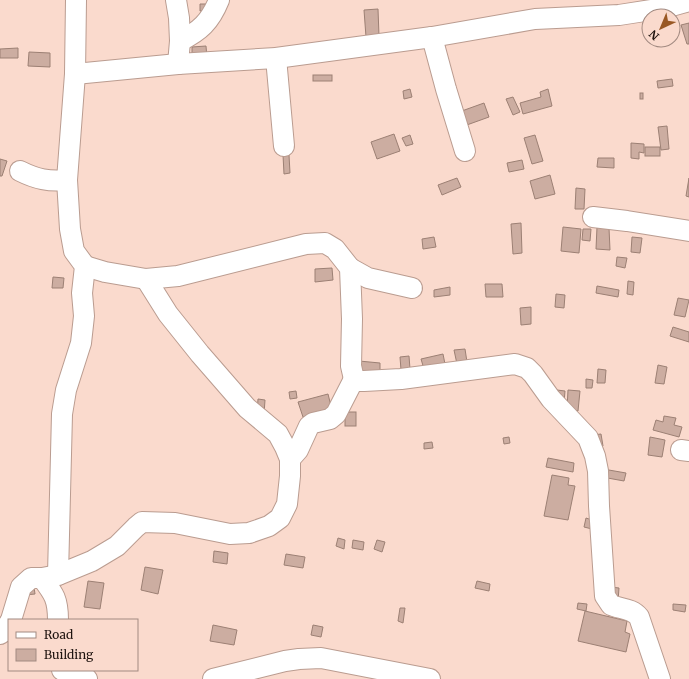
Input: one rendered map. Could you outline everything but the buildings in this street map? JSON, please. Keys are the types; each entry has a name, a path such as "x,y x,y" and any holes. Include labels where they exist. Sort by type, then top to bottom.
{"street":[{"path":"76,0 75,74 67,180 70,229 74,251 85,266 105,272 146,279 178,276 306,244 325,243 335,249 350,268 368,278 412,288"},
{"path":"176,0 180,18 178,64"},
{"path":"180,42 195,33 205,24 219,0"},
{"path":"75,74 178,64 276,58 432,37 535,19 619,15 664,8 689,1"},
{"path":"432,37 446,89 466,151"},
{"path":"276,58 284,146"},
{"path":"20,171 34,178 57,181 67,180"},
{"path":"593,217 689,231"},
{"path":"58,619 58,607 50,576 62,414 66,390 81,343 84,316 82,293 85,266"},
{"path":"290,458 298,450 309,426 313,423 330,419 336,414 354,379 351,366 352,319 350,268"},
{"path":"11,619 21,586 31,578 50,576 92,561 111,550 142,522 175,523 230,534 248,533 268,526 280,518 287,504 290,458 278,434 247,408 200,354 168,314 146,279"},
{"path":"354,379 359,381 401,379 515,364 527,368 551,399 588,438 595,456 598,471 605,596 611,605 629,610 636,613 639,617 660,679"},
{"path":"0,634 6,630 8,625"},
{"path":"213,679 285,661 321,658 430,679"},
{"path":"65,671 87,679"}]}
